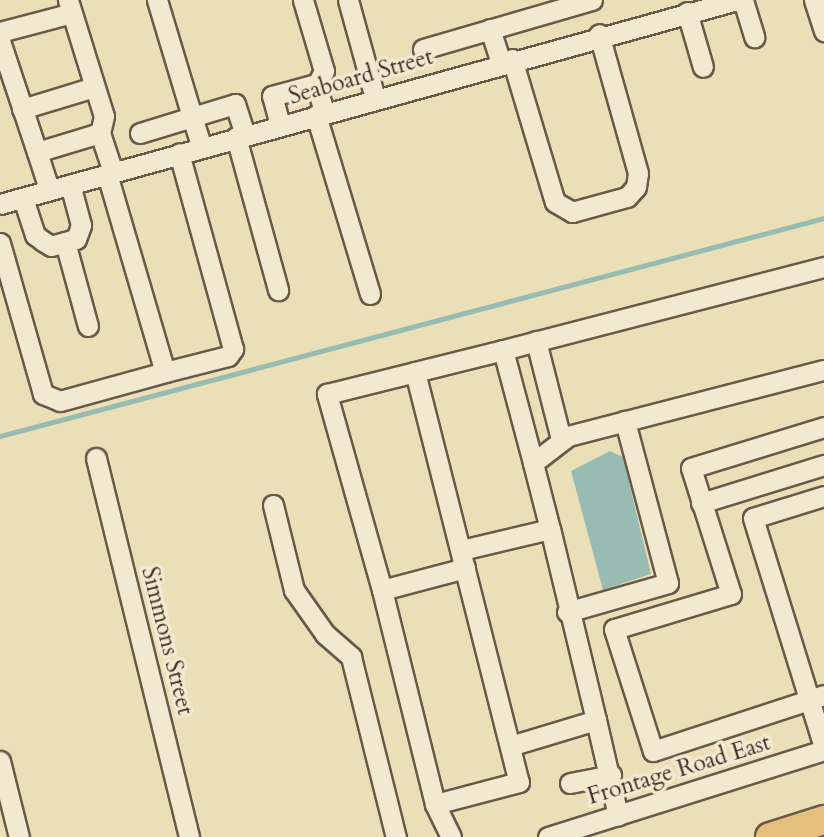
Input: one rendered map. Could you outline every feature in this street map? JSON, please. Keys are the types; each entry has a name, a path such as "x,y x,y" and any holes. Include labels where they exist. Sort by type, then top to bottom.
{"highway":[{"path":"770,837 824,820"}],"street":[{"path":"157,0 201,147"},
{"path":"303,0 324,71 316,86 320,114 370,294"},
{"path":"348,0 376,98"},
{"path":"423,49 592,0"},
{"name":"Seaboard Street","path":"0,204 599,34 737,0"},
{"path":"743,0 754,37"},
{"path":"814,0 824,31"},
{"path":"0,32 70,6 104,116 100,133 165,372"},
{"path":"687,12 703,67"},
{"path":"491,29 506,61 555,202 572,212 627,197 636,187 638,173 599,34"},
{"path":"0,41 49,190"},
{"path":"280,125 272,96 316,86"},
{"path":"22,109 94,87"},
{"path":"140,133 235,104 240,136 278,290"},
{"path":"37,152 100,133"},
{"path":"0,243 43,394 60,401 228,356 233,349 179,153"},
{"path":"23,198 35,235 51,246 76,239 81,225 70,184"},
{"path":"65,242 88,326"},
{"path":"451,837 435,804 382,590 327,394 824,267"},
{"path":"536,341 561,439"},
{"path":"503,350 550,530 567,611 611,775 618,815"},
{"path":"533,463 561,439 824,370"},
{"path":"415,372 519,782 435,804"},
{"path":"567,611 668,583 625,421"},
{"path":"817,697 653,751 614,629 731,594 691,468 824,427"},
{"name":"Simmons Street","path":"96,458 190,837"},
{"path":"701,503 824,465"},
{"path":"743,490 817,697 824,748"},
{"path":"753,518 824,496"},
{"path":"272,505 294,590 325,634 351,657 396,837"},
{"path":"382,590 550,530"},
{"path":"510,746 596,720"},
{"name":"Frontage Road East","path":"548,837 824,748"},
{"path":"0,761 19,837"},
{"path":"570,783 611,775"}],"water":[{"path":"610,451 623,457 651,574 603,590 571,471"}],"waterway":[{"path":"0,436 824,218"}]}
